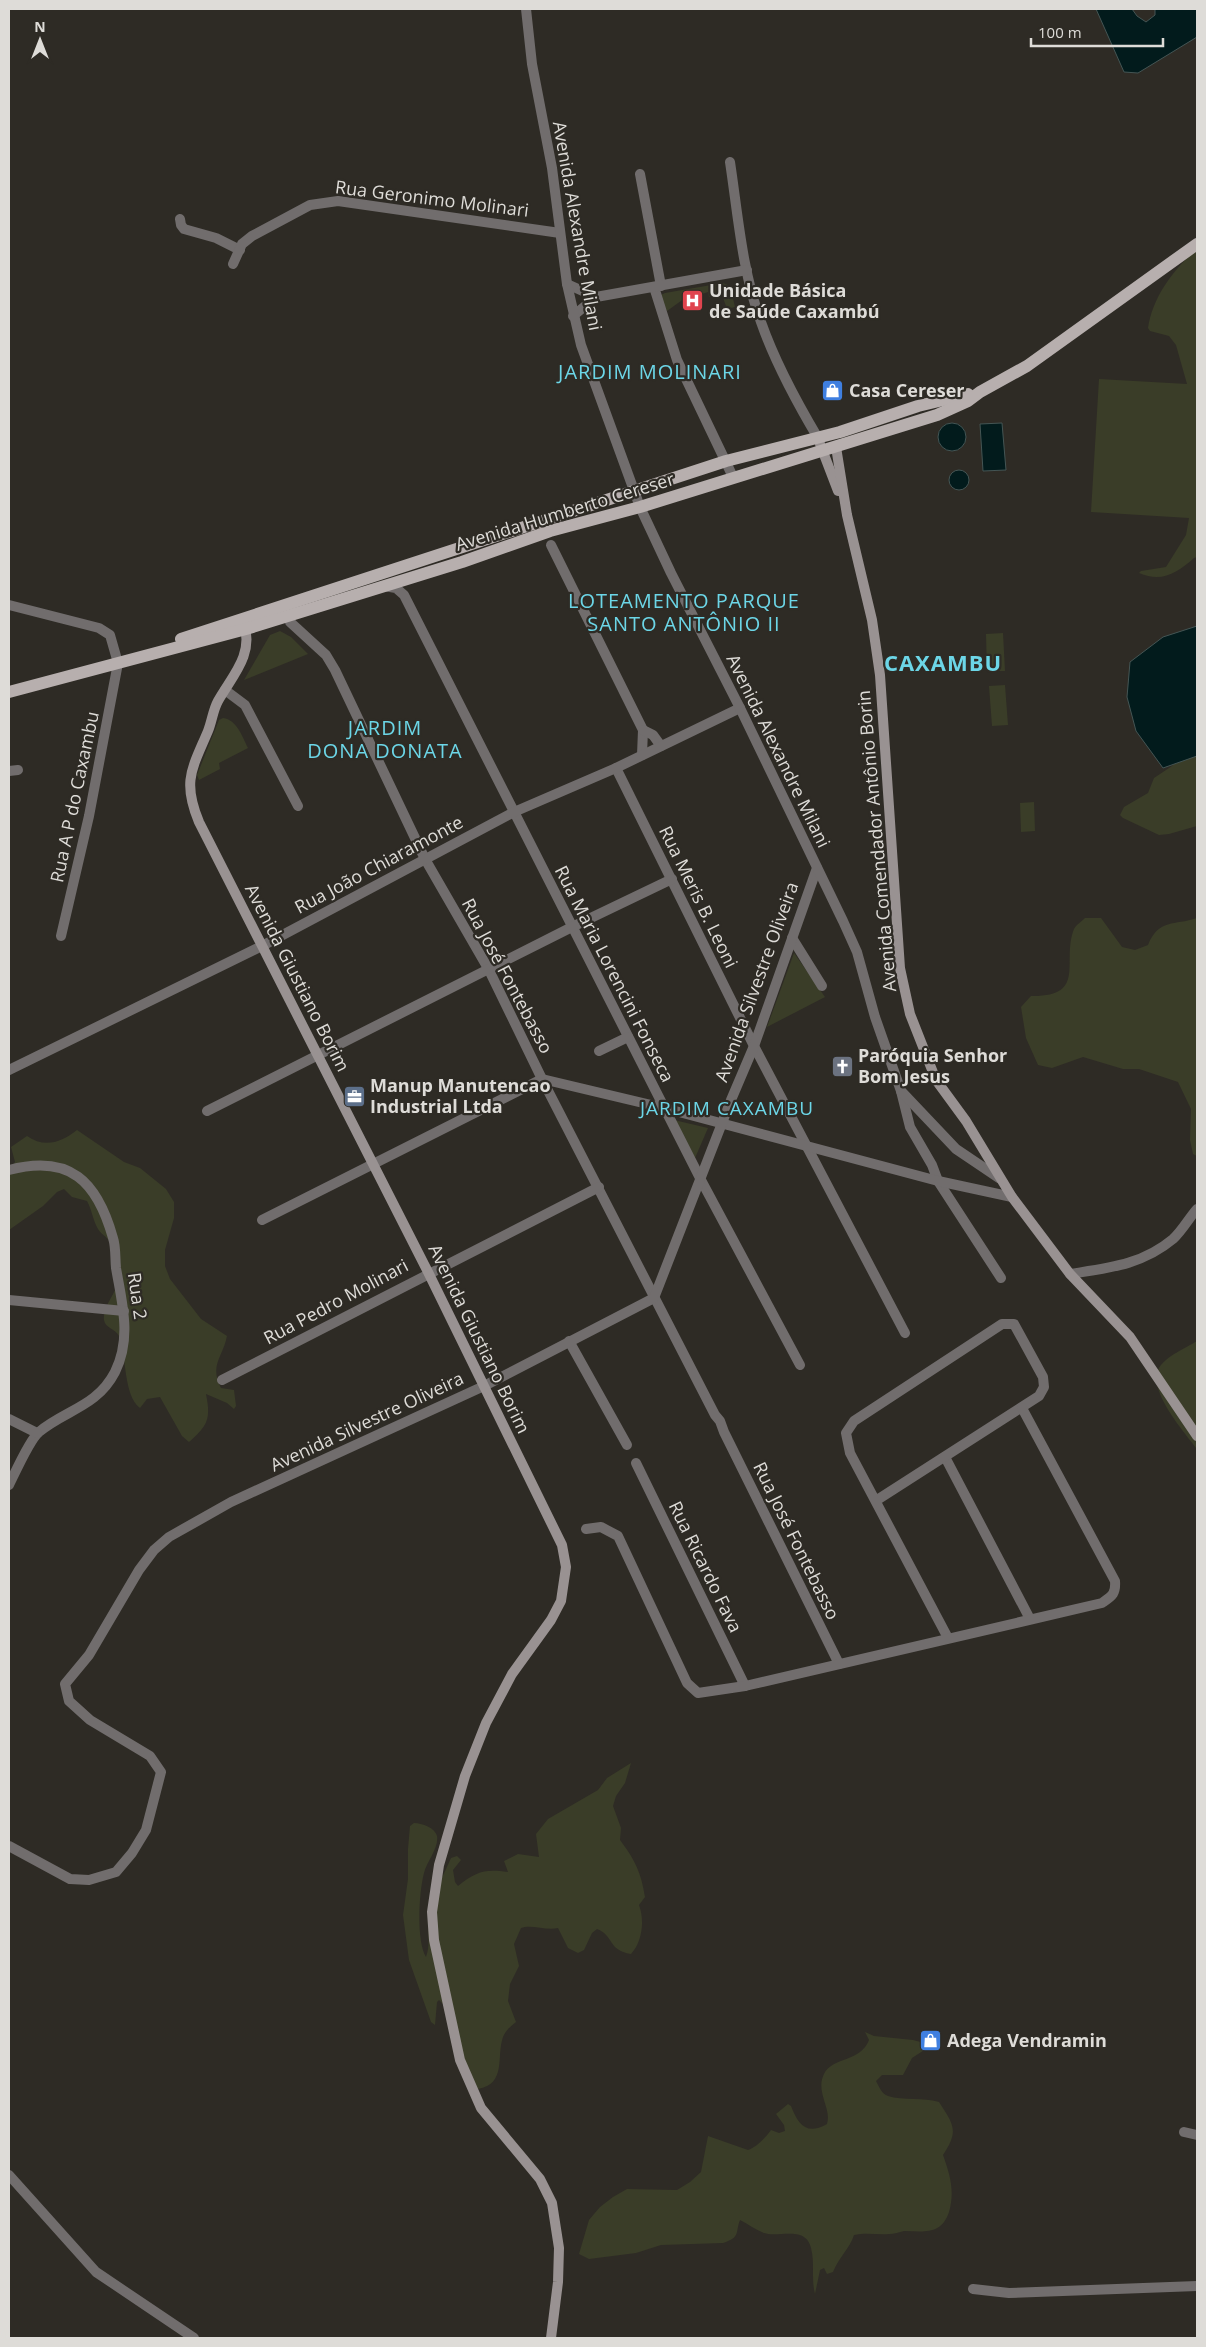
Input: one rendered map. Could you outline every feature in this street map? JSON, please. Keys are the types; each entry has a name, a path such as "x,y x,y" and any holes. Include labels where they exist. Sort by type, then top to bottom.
{"main road":[{"name":"Avenida Humberto Cereser","path":"244,624 289,615 409,578 550,531 640,507 937,415 968,401 980,392 1027,366 1197,244"},
{"name":"Avenida Humberto Cereser","path":"9,692 154,652 169,651 298,602 726,461 818,438 918,406 980,392"},
{"name":"Avenida Comendador Antônio Borin","path":"818,438 848,515"},
{"name":"Avenida Comendador Antônio Borin","path":"836,447 848,515 872,620 880,675 900,968 904,991 915,1029 936,1080 966,1121 1012,1197 1070,1274 1130,1337 1197,1436"},
{"name":"Avenida Giustiano Borim","path":"244,624 248,639 242,663 217,703 209,728 191,770 189,787 191,803 428,1272 562,1544 566,1568 561,1602 551,1620 512,1674 486,1723 466,1776 439,1865 432,1912 434,1940 460,2060 481,2108 540,2178 552,2203 559,2248 558,2282 551,2338"}],"street":[{"name":"Avenida Alexandre Milani","path":"526,9 532,64 552,168 567,284 574,316 581,345 640,507 671,573 740,708 856,952 875,1017 901,1091 956,1148 999,1178"},
{"path":"730,162 747,270 760,322 792,392 818,438"},
{"path":"640,174 658,286 677,360 691,393 733,477"},
{"name":"Rua Geronimo Molinari","path":"234,264 240,250 252,236 310,205 322,202 338,201 560,233"},
{"path":"180,219 180,226 184,229 216,238 240,250"},
{"path":"574,316 596,297 747,270"},
{"path":"567,284 596,297"},
{"path":"551,545 643,730 642,755"},
{"path":"404,595 404,589 409,578"},
{"path":"384,586 396,588 404,595"},
{"name":"Rua Maria Lorencini Fonseca","path":"404,595 700,1180 800,1365"},
{"path":"289,615 298,602"},
{"path":"9,605 100,628 110,635 118,663"},
{"name":"Rua José Fontebasso","path":"289,615 290,622 326,655 335,670 425,859 489,970 542,1079 599,1187 654,1298 715,1415 720,1421 839,1664"},
{"name":"Rua A P do Caxambu","path":"61,936 89,816 118,663"},
{"path":"225,690 245,705 298,806"},
{"name":"Rua João Chiaramonte","path":"9,1070 262,946 514,812 616,768 740,708"},
{"path":"643,730 653,735 661,746"},
{"name":"Rua Meris B. Leoni","path":"616,768 754,1046 905,1333"},
{"name":"Avenida Silvestre Oliveira","path":"9,1846 70,1879 89,1880 116,1872 132,1853 146,1830 161,1772 150,1756 90,1720 69,1701 65,1684 89,1655 154,1550 168,1537 231,1502 484,1386 654,1298 721,1124 754,1046 817,868"},
{"path":"207,1111 489,970 572,926 672,879"},
{"path":"792,938 822,986"},
{"path":"598,1051 628,1037"},
{"path":"262,1220 542,1079 664,1108 938,1181 1012,1197"},
{"path":"901,1091 910,1128 932,1165 938,1181 1001,1278"},
{"name":"Rua 2","path":"9,1170 28,1165 67,1169 91,1188 100,1200 114,1240 124,1311 125,1333 121,1352 116,1371 107,1385 93,1400 37,1433"},
{"name":"Rua Pedro Molinari","path":"222,1380 428,1272 599,1187"},
{"path":"1070,1274 1128,1265 1151,1255 1174,1238 1197,1209"},
{"path":"9,1300 124,1311"},
{"path":"877,1500 1039,1396 1044,1387 1043,1377 1018,1328 1014,1324 1002,1324 854,1421 846,1433 847,1444 948,1638"},
{"path":"569,1341 627,1445"},
{"path":"586,1529 601,1528 618,1536 687,1683 692,1690 698,1693 745,1686 1102,1603 1114,1596 1116,1590 1115,1581 1022,1408"},
{"path":"9,1419 37,1433 9,1485"},
{"path":"945,1457 1030,1619"},
{"name":"Rua Ricardo Fava","path":"636,1463 745,1686"},
{"path":"1184,2132 1197,2135"},
{"path":"9,2175 96,2272 194,2338"},
{"path":"973,2289 1009,2293 1197,2286"}],"green space":[{"path":"1197,248 1197,557 1169,575 1162,577 1147,576 1139,573 1141,571 1166,567 1186,535 1189,518 1091,512 1099,379 1187,384 1176,345 1169,336 1150,331 1148,328 1155,305 1166,284 1180,265"},
{"path":"723,283 730,286 735,307 727,309 721,292 709,297 708,292 702,294 699,292 688,302 685,298 667,311 661,299 661,295 665,293"},
{"path":"280,631 291,637 308,654 244,680 270,635"},
{"path":"1003,633 1005,671 987,671 986,634"},
{"path":"1005,685 1008,725 992,726 989,686"},
{"path":"223,718 228,719 235,725 248,748 219,763 220,769 199,780 197,775 219,720"},
{"path":"1197,748 1197,826 1159,835 1120,815 1124,807 1148,793 1154,778 1172,766 1186,750"},
{"path":"1034,802 1035,831 1021,832 1020,803"},
{"path":"1085,918 1101,918 1122,947 1135,950 1148,945 1152,936 1162,927 1197,918 1197,1156 1193,1154 1190,1140 1191,1109 1178,1082 1139,1069 1123,1069 1083,1057 1052,1068 1038,1065 1026,1038 1021,1007 1031,996 1049,995 1060,990 1066,984 1069,975 1071,941 1074,929"},
{"path":"794,953 825,997 767,1027"},
{"path":"674,1120 708,1128 695,1158"},
{"path":"77,1130 124,1162 140,1168 166,1189 174,1202 174,1218 165,1250 165,1266 170,1279 201,1319 227,1336 218,1361 216,1373 221,1388 234,1390 236,1406 234,1409 227,1403 206,1394 207,1421 189,1442 182,1436 160,1397 147,1399 140,1408 131,1394 122,1344 116,1332 106,1325 104,1320 105,1310 118,1281 115,1261 109,1241 98,1229 87,1201 72,1197 64,1189 57,1192 43,1206 9,1230 9,1170 15,1162 11,1147 27,1136 33,1140 46,1143 59,1141"},
{"path":"1197,1341 1197,1449 1176,1422 1162,1399 1156,1377 1159,1368 1166,1360"},
{"path":"631,1763 625,1783 616,1796 613,1806 621,1828 620,1840 630,1854 642,1880 645,1897 639,1905 642,1924 638,1944 631,1954 623,1952 597,1929 592,1933 584,1950 578,1953 568,1948 558,1928 521,1928 514,1944 519,1966 510,1984 508,2001 516,2022 507,2030 503,2037 497,2075 487,2086 478,2089 467,2080 443,2004 439,2000 437,2002 435,2025 431,2022 409,1960 403,1915 408,1879 410,1826 414,1823 424,1825 431,1828 437,1836 435,1850 424,1873 421,1892 419,1916 421,1939 426,1957 428,1951 430,1908 451,1858 457,1856 461,1860 453,1870 455,1882 458,1886 482,1872 508,1872 504,1861 518,1854 539,1857 536,1834 548,1819 598,1790 607,1778"},
{"path":"865,2032 874,2036 913,2040 932,2045 912,2058 903,2075 882,2075 876,2081 882,2092 888,2096 939,2102 951,2123 953,2134 943,2155 950,2176 952,2197 946,2220 936,2229 904,2231 891,2234 854,2235 833,2272 827,2274 824,2268 820,2270 815,2294 811,2248 804,2237 798,2234 764,2233 740,2220 735,2237 723,2243 661,2245 636,2253 589,2259 579,2254 589,2220 600,2207 613,2197 627,2189 677,2190 701,2172 708,2136 748,2150 751,2149 764,2139 771,2130 779,2133 785,2131 784,2125 776,2114 788,2104 804,2126 814,2129 827,2124 828,2118 821,2087 824,2074 833,2065 853,2056 865,2047 869,2040"}],"water":[{"path":"1096,9 1132,9 1137,16 1146,22 1155,15 1155,9 1197,9 1197,37 1138,73 1124,72"},
{"path":"952,423 962,427 966,437 962,447 952,451 942,447 938,437 942,427"},
{"path":"1002,423 1006,470 983,471 980,424"},
{"path":"959,470 966,473 969,480 966,487 959,490 952,487 949,480 952,473"},
{"path":"1197,626 1197,756 1163,768 1136,731 1127,697 1130,662 1163,637"}],"place":[{"name":"Unidade Básica de Saúde Caxambú","path":"693,301"},
{"name":"Casa Cereser","path":"833,391"},
{"name":"Paróquia Senhor Bom Jesus","path":"842,1066"},
{"name":"Manup Manutencao Industrial Ltda","path":"354,1096"},
{"name":"Adega Vendramin","path":"931,2041"}],"district":[{"name":"JARDIM MOLINARI","path":"650,372"},
{"name":"LOTEAMENTO PARQUE SANTO ANTÔNIO II","path":"684,612"},
{"name":"CAXAMBU","path":"943,663"},
{"name":"JARDIM DONA DONATA","path":"385,740"},
{"name":"JARDIM CAXAMBU","path":"727,1108"}]}
